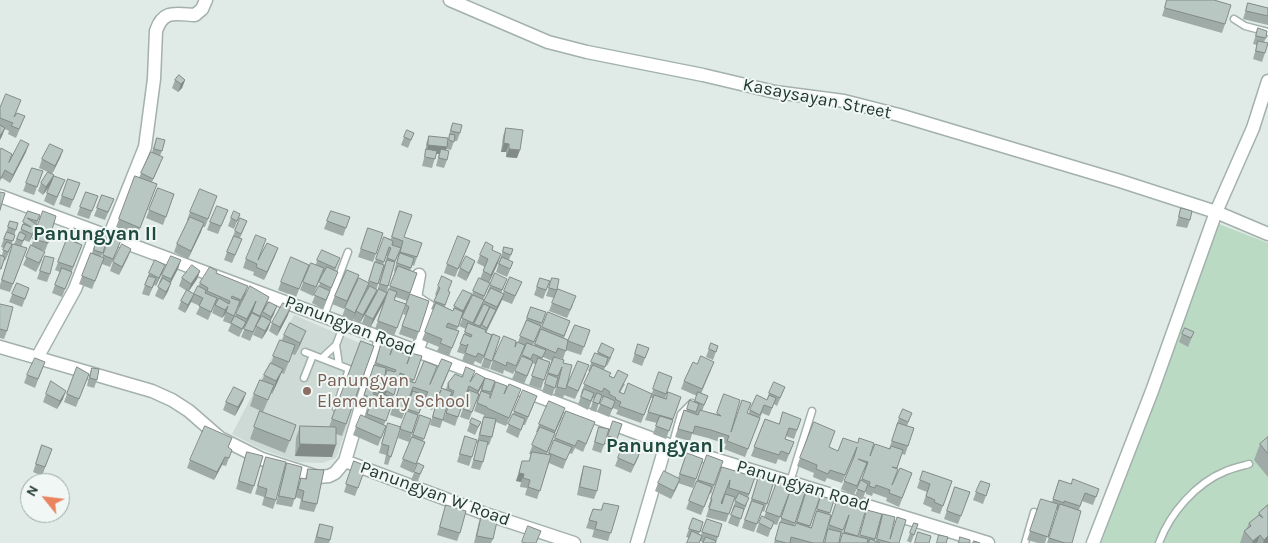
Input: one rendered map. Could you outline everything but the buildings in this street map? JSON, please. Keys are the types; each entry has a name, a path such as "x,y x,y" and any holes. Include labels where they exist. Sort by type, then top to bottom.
{"street":[{"path":"109,237 145,147 154,79 158,24 163,17 170,14 195,15 202,9 206,0"},
{"name":"Kasaysayan Street","path":"450,0 518,30 556,44 587,52 703,75 775,92 844,101 899,114 1216,212 1268,234"},
{"path":"1092,543 1152,391 1216,212 1253,128 1268,81"},
{"name":"Panungyan Road","path":"0,196 669,445 988,543"},
{"path":"37,358 75,289 97,232"},
{"path":"417,352 431,311 429,307 415,298 419,276"},
{"path":"344,461 381,338"},
{"name":"Panungyan W Road","path":"0,347 152,391 172,400 189,411 220,438 244,451 306,473 318,477 329,476 335,473 344,461 483,513 574,543"},
{"path":"637,543 669,445"}],"lane":[{"path":"1234,19 1246,26 1268,32"},
{"path":"324,316 348,252"},
{"path":"322,358 336,345 344,324"},
{"path":"336,345 339,365"},
{"path":"305,352 349,369 336,408"},
{"path":"304,378 313,355"},
{"path":"669,445 681,414 692,403"},
{"path":"790,482 812,412"},
{"path":"1159,543 1169,521 1197,488 1225,471 1249,464"},
{"path":"1025,543 1034,512"}],"shaded area":[{"name":"Panungyan Elementary School","path":"294,315 374,349 336,458 322,463 298,462 261,449 232,434"}],"green space":[{"path":"1219,224 1268,243 1268,543 1101,543"}],"place":[{"name":"Panungyan Elementary School","path":"307,391"}],"district":[{"name":"Panungyan II","path":"95,234"},
{"name":"Panungyan I","path":"665,446"}]}
